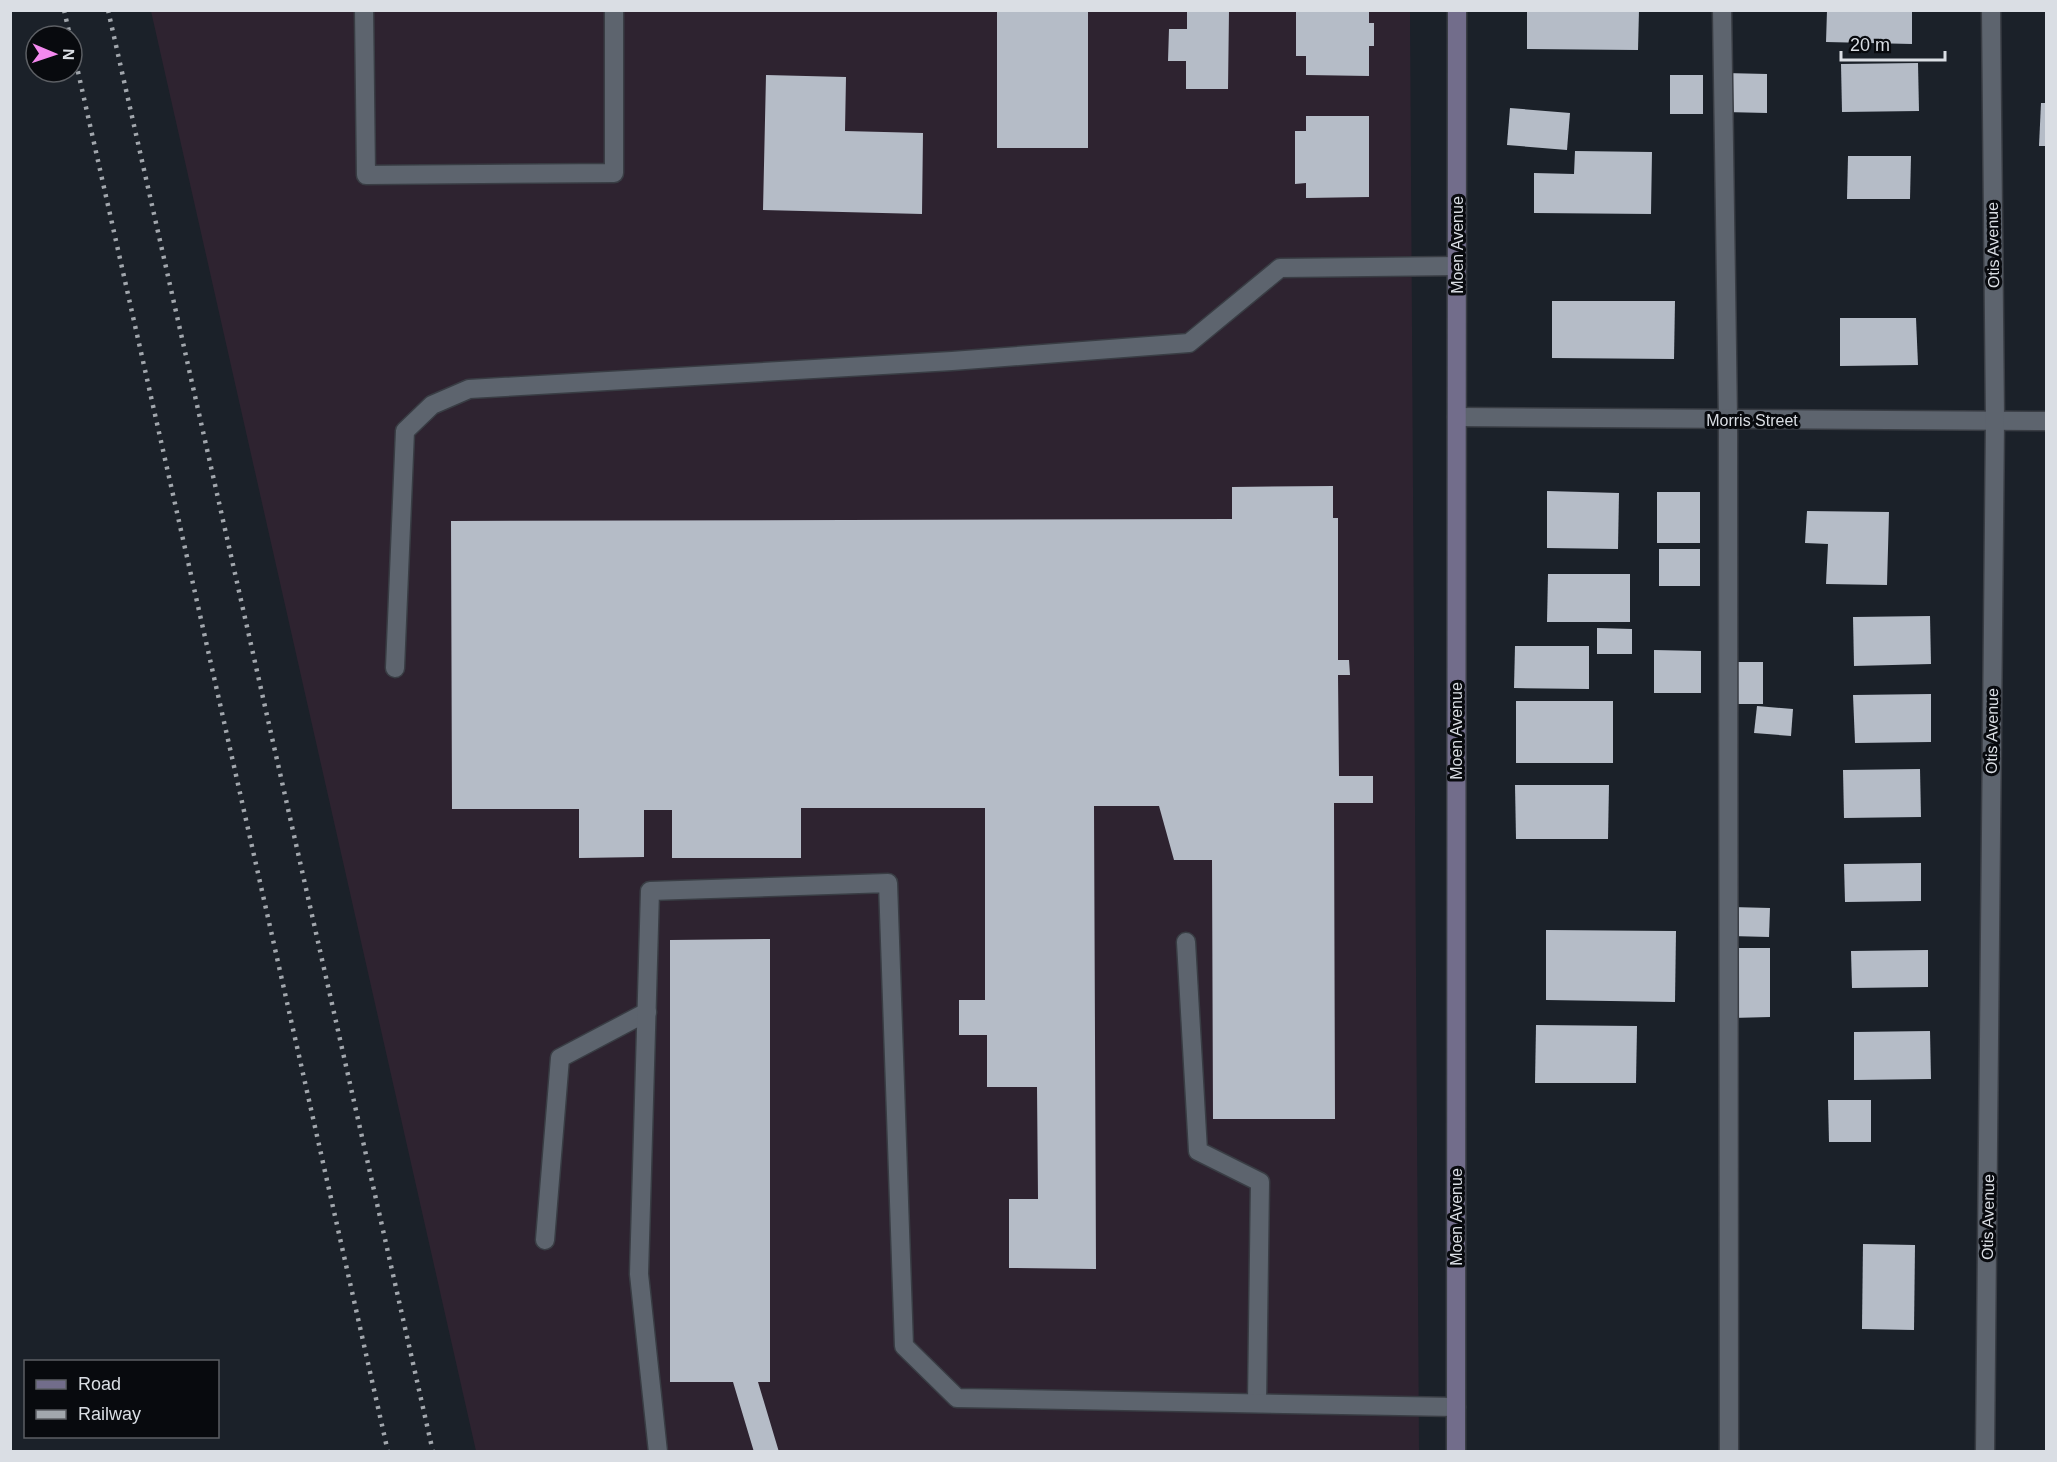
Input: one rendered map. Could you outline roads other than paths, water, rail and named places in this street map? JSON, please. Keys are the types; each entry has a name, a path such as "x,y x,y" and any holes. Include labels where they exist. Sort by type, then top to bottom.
{"street":[{"path":"364,10 366,175 614,173 614,10"},
{"name":"Moen Avenue","path":"1456,1452 1457,10"},
{"path":"1722,10 1728,420 1729,1452"},
{"name":"Otis Avenue","path":"1985,1452 1995,420 1991,10"},
{"path":"395,668 405,431 432,405 469,389 951,361 1189,343 1280,268 1457,266"},
{"name":"Morris Street","path":"1457,417 2046,421"},
{"path":"658,1452 639,1274 650,891 888,883 904,1346 957,1398 1456,1407"},
{"path":"1186,942 1198,1151 1260,1182 1257,1403"},
{"path":"545,1240 560,1058 647,1012"}],"railway":[{"path":"64,10 67,24"},
{"path":"108,10 433,1452"},
{"path":"81,84 388,1452"}]}
